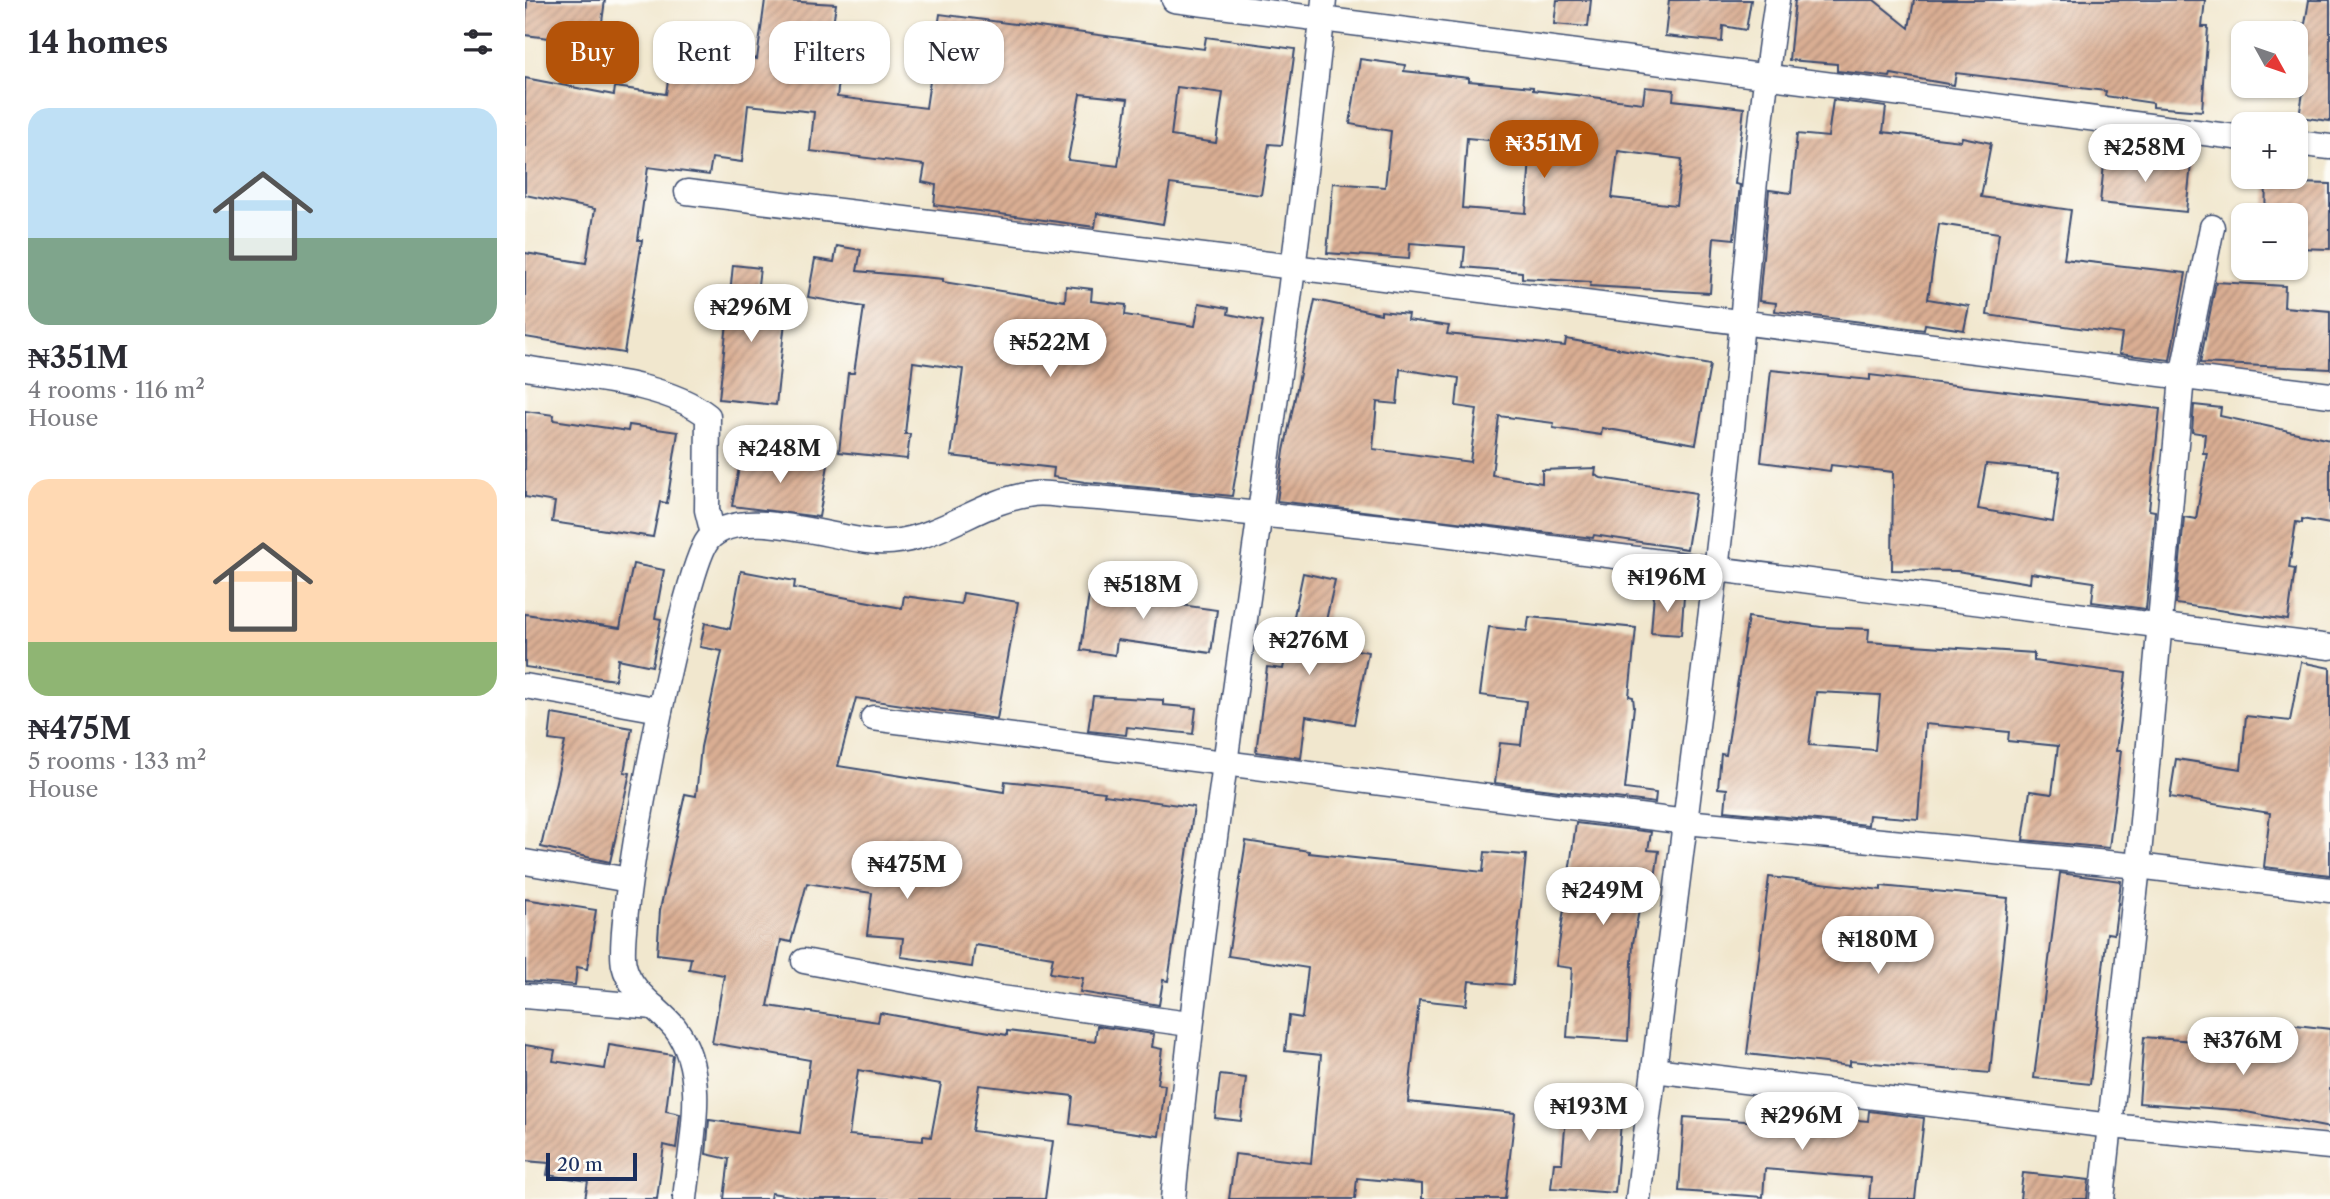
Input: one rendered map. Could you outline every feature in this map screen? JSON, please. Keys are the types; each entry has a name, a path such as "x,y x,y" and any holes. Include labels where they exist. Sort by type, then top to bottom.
{"street":[{"path":"1174,0 1323,10 1765,77 2231,136"},
{"path":"1638,1199 1716,569 1744,323 1765,77 1777,0"},
{"path":"1173,1199 1189,1024 1261,515 1323,10"},
{"path":"2308,145 2330,147"},
{"path":"687,192 1293,270 2330,395"},
{"path":"2102,1199 2139,866 2182,377 2212,227"},
{"path":"525,368 657,391 693,404 708,416 707,510 713,534"},
{"path":"685,1199 696,1080 688,1048 655,1007 632,984 624,965 622,940 629,880 660,710 694,571 704,544 713,534 735,523 879,542 911,540 940,531 999,504 1033,494 1342,522 2330,646"},
{"path":"525,685 660,710"},
{"path":"873,718 1686,822 2139,866 2330,890"},
{"path":"525,862 629,880"},
{"path":"804,961 1001,998 1189,1024"},
{"path":"525,996 655,1007"},
{"path":"1654,1070 2111,1126 2330,1147"}],"building":[{"path":"527,0 605,0 602,21 546,21 546,38 525,35"},
{"path":"765,0 836,4 833,21 769,21 769,84 839,84 837,97 926,108 930,84 1004,84 1004,22 1204,49 1206,37 1295,49 1282,145 1269,144 1261,195 1170,184 1163,224 1097,213 1095,227 934,205 936,185 922,182 925,165 810,151 814,112 748,105 742,162 712,158 709,175 648,167 638,240 642,240 624,353 525,337 525,253 586,263 595,209 525,195 525,78 614,95 615,87 666,94 668,84 755,84 755,59","holes":["1177,87 1223,93 1216,143 1171,136","1080,94 1128,99 1118,166 1068,160"]},
{"path":"1557,0 1591,0 1588,27 1554,24"},
{"path":"1669,0 1751,0 1746,30 1723,26 1722,42 1665,36"},
{"path":"1795,0 1874,0 1909,28 1914,0 2205,0 2202,27 2208,27 2202,111 2153,107 2153,103 2105,96 2106,91 1956,73 1954,85 1891,74 1890,77 1837,71 1837,64 1789,60"},
{"path":"2309,0 2330,0 2330,121 2308,118 2308,112 2300,112 2302,98 2308,98 2308,21 2306,21"},
{"path":"940,14 993,21 939,21"},
{"path":"1360,59 1405,65 1404,71 1643,103 1645,87 1674,90 1673,100 1744,108 1735,184 1740,185 1734,239 1714,237 1710,293 1590,286 1591,282 1522,278 1522,272 1463,267 1465,247 1410,243 1409,259 1327,253 1333,183 1385,187 1391,131 1350,124","holes":["1467,138 1531,144 1526,213 1462,208","1618,151 1682,159 1676,205 1612,198"]},
{"path":"1833,100 1886,107 1883,132 1961,141 1962,137 1991,143 1981,197 2071,210 2064,259 2186,273 2170,360 2119,354 2122,334 1987,315 1999,233 1939,224 1928,299 1969,306 1964,330 1925,324 1924,330 1775,311 1776,303 1759,301 1769,190 1791,193 1797,134 1828,137"},
{"path":"2105,155 2191,164 2186,212 2100,203"},
{"path":"2308,183 2330,184 2330,249 2308,248 2308,203 2265,203 2266,189 2308,189"},
{"path":"837,246 861,250 857,271 943,279 943,282 1065,301 1066,286 1092,289 1091,301 1126,305 1125,315 1195,326 1199,303 1229,308 1228,314 1263,321 1232,496 1085,482 1053,477 1054,468 951,456 963,369 913,362 905,434 910,434 907,459 839,452 848,373 854,373 864,307 808,297 815,259 834,262"},
{"path":"733,265 760,268 755,309 786,312 776,405 719,399"},
{"path":"2216,282 2285,286 2284,307 2330,311 2330,369 2200,363"},
{"path":"1315,300 1381,314 1381,311 1408,314 1407,320 1449,326 1447,334 1565,346 1566,339 1710,365 1696,444 1602,428 1601,435 1553,428 1554,423 1499,416 1492,475 1542,483 1542,470 1596,468 1595,475 1601,478 1696,493 1687,549 1594,535 1593,538 1277,501 1284,451","holes":["1400,369 1459,378 1456,406 1477,409 1470,462 1373,449 1377,402 1397,404"]},
{"path":"1771,370 1870,380 1870,375 2160,409 2149,510 2155,511 2146,609 2092,602 2094,582 2031,573 2030,583 1957,571 1892,570 1893,472 1831,465 1830,471 1761,462","holes":["1986,464 2060,471 2053,522 1978,509"]},
{"path":"2194,405 2221,408 2220,416 2330,440 2330,524 2302,519 2302,523 2296,522 2289,568 2295,569 2288,620 2176,604 2184,517 2196,519 2207,453 2203,453 2205,434 2192,432"},
{"path":"525,411 554,415 553,420 628,431 629,425 678,432 667,503 660,502 653,537 552,522 555,502 525,497"},
{"path":"742,451 828,465 819,517 732,506"},
{"path":"633,564 664,570 655,618 661,619 652,666 618,659 615,680 525,667 525,614 620,628"},
{"path":"741,571 795,581 794,588 902,608 904,596 961,604 963,593 1018,602 997,719 856,698 838,766 1004,792 1005,781 1105,792 1104,795 1194,807 1168,981 1163,980 1159,1005 1080,992 1083,978 1050,973 1053,957 975,945 972,967 901,957 903,938 867,935 872,893 807,883 791,942 781,940 768,1006 878,1022 880,1013 1007,1035 1007,1031 1095,1042 1097,1026 1154,1034 1152,1047 1162,1049 1157,1084 1165,1085 1159,1136 1070,1124 1073,1096 979,1085 972,1131 1053,1141 1045,1199 810,1199 771,1193 770,1199 724,1199 729,1159 706,1154 709,1120 800,1133 810,1060 712,1043 724,975 689,969 691,958 657,954 660,910 685,794 696,796 701,747 722,651 700,647 705,623 730,629","holes":["858,1070 941,1084 931,1137 923,1136 923,1141 849,1135"]},
{"path":"1303,573 1335,580 1321,643 1368,652 1354,724 1306,716 1301,758 1256,752 1267,667 1283,669"},
{"path":"1092,574 1121,579 1118,596 1217,610 1211,653 1117,640 1115,655 1081,650"},
{"path":"1654,593 1684,596 1681,635 1651,633"},
{"path":"1529,617 1636,628 1629,696 1633,697 1634,706 1625,789 1656,793 1655,803 1495,783 1500,743 1521,745 1526,701 1480,695 1489,627 1527,631"},
{"path":"1748,617 1821,627 1869,629 1868,642 2034,653 2034,661 2126,673 2116,751 2121,751 2109,848 2023,840 2030,791 2052,794 2058,746 2008,741 2009,732 1925,724 1918,819 1869,815 1868,825 1725,811 1727,789 1718,788 1721,754 1726,755","holes":["1816,692 1880,695 1875,750 1809,745"]},
{"path":"2301,662 2330,668 2330,875 2264,867 2270,813 2170,797 2176,759 2241,769 2246,716 2290,721"},
{"path":"1093,696 1163,700 1163,705 1196,708 1193,734 1127,727 1126,735 1088,731"},
{"path":"552,714 632,728 624,772 630,773 610,862 541,847 565,742 549,740"},
{"path":"1576,823 1651,832 1648,850 1659,851 1655,878 1645,877 1633,943 1628,1041 1567,1037 1572,968 1556,966"},
{"path":"1246,841 1309,853 1483,872 1485,852 1526,855 1513,985 1469,981 1466,1005 1419,1000 1408,1102 1515,1113 1505,1199 1422,1199 1422,1184 1357,1178 1355,1199 1229,1199 1235,1154 1311,1163 1321,1055 1285,1051 1289,1016 1302,1018 1308,968 1228,956"},
{"path":"2060,873 2121,881 2114,934 2107,933 2090,1084 2034,1078"},
{"path":"1769,877 1881,890 1881,886 2008,898 1990,1073 1850,1061 1850,1066 1747,1054"},
{"path":"525,899 596,910 587,969 577,967 575,985 525,981"},
{"path":"2288,1024 2330,1029 2330,1128 2236,1110 2139,1103 2144,1037 2193,1041 2192,1047 2284,1053"},
{"path":"525,1045 555,1050 553,1061 605,1069 609,1045 673,1055 666,1111 680,1114 678,1132 676,1148 664,1145 657,1199 585,1199 588,1181 547,1175 549,1163 525,1161"},
{"path":"1220,1075 1246,1078 1241,1121 1215,1118"},
{"path":"1564,1091 1623,1099 1615,1193 1551,1188 1554,1163 1562,1163 1566,1117 1560,1116"},
{"path":"1869,1111 1924,1118 1915,1199 1869,1199 1871,1178 1765,1169 1763,1197 1679,1191 1684,1117 1776,1123 1777,1113 1868,1121"},
{"path":"2023,1173 2089,1180 2087,1199 2020,1199"}]}
